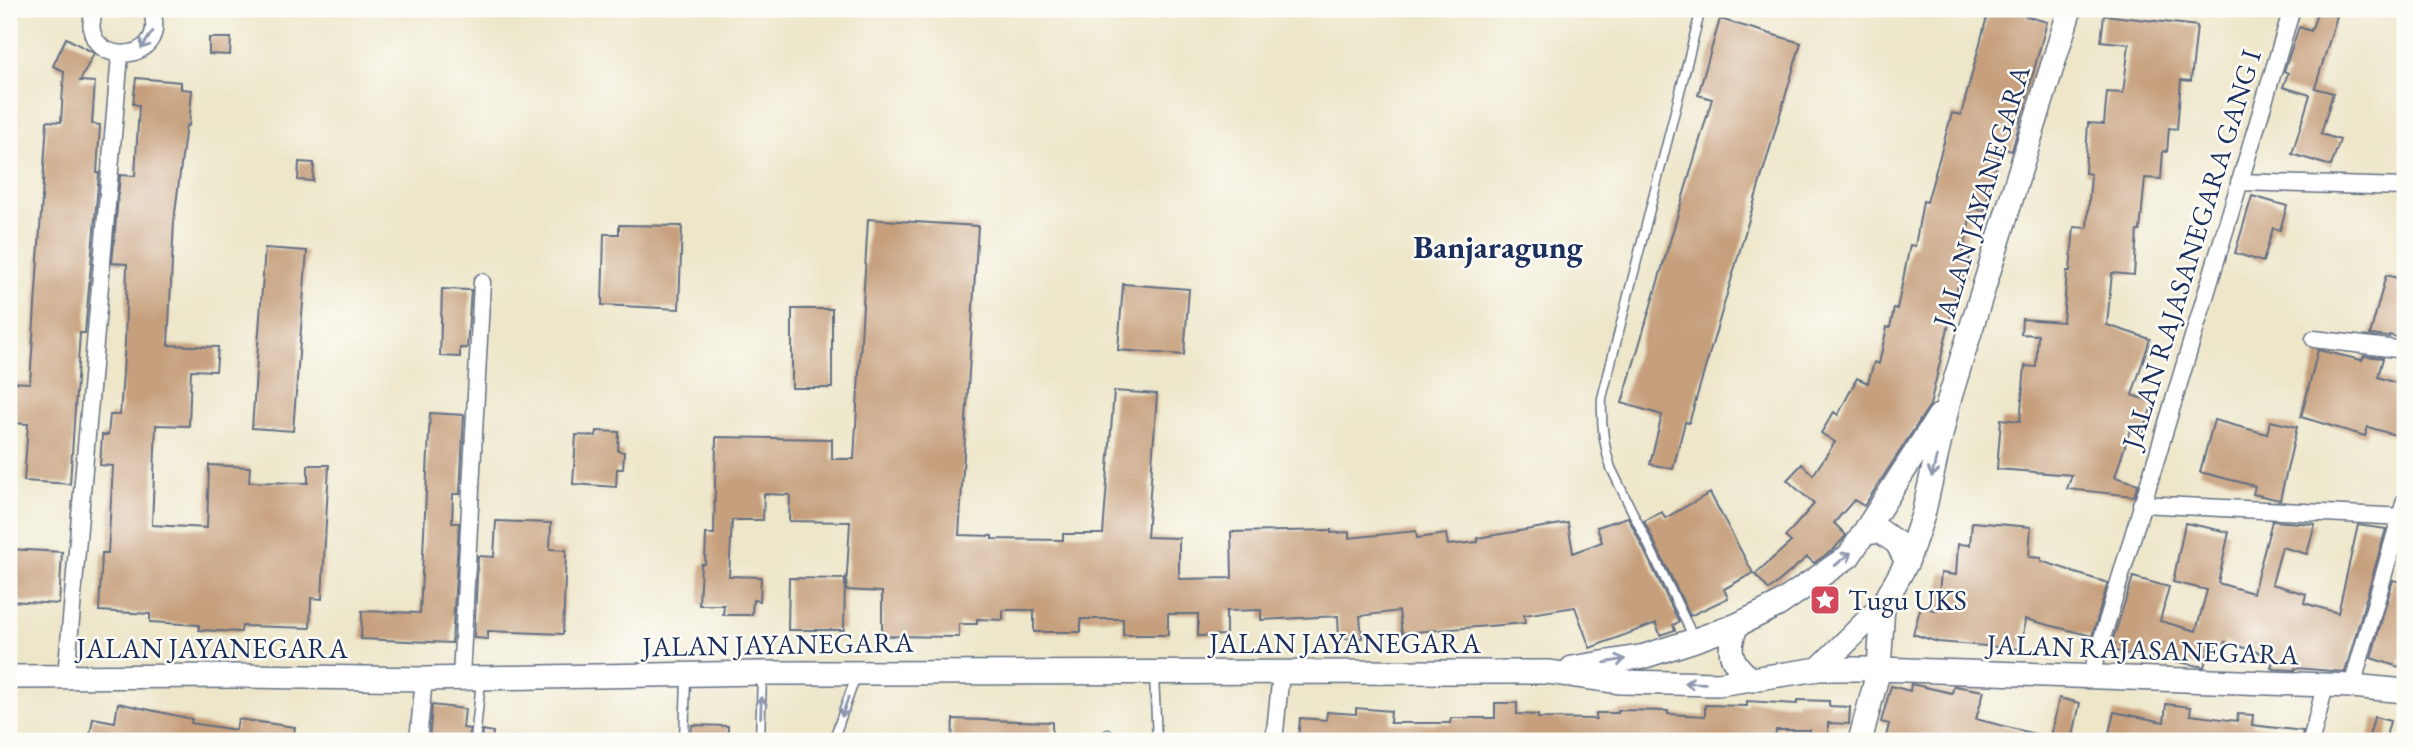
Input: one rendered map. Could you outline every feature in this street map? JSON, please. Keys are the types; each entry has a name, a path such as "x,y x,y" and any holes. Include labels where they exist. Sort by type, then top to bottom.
{"main road":[{"name":"JALAN JAYANEGARA","path":"9,677 244,676 424,679 762,673 1548,672 1622,682 1718,684 1819,669 1883,605 1907,562 1923,515 1949,400 2070,9"},
{"name":"JALAN JAYANEGARA","path":"1548,672 1645,656 1737,625 1778,605 1849,556 1949,400"},
{"path":"1865,533 1880,531 1897,543 1907,562"},
{"path":"1860,741 1880,669 1883,605"},
{"path":"1737,625 1731,638 1732,658 1735,666 1752,680"},
{"name":"JALAN RAJASANEGARA","path":"1819,669 1880,669 2405,691"}],"street":[{"path":"95,9 91,20 96,39 102,47 120,55 141,50 148,42 155,21 151,9"},
{"name":"JALAN RAJASANEGARA GANG I","path":"2090,678 2292,9"},
{"path":"66,677 120,55"},
{"path":"2239,182 2405,187"},
{"path":"471,677 482,282"},
{"path":"2314,339 2405,350"},
{"path":"2352,687 2403,516 2405,500"},
{"path":"2141,504 2403,516"},
{"path":"1274,741 1281,673"},
{"path":"418,741 424,679"},
{"path":"2311,741 2325,686"}],"lane":[{"path":"1695,640 1611,468 1601,421 1602,398 1701,9"},
{"path":"1154,672 1157,741"},
{"path":"760,741 762,673"},
{"path":"833,741 857,673"},
{"path":"684,741 686,675"},
{"path":"471,677 475,741"}],"building":[{"path":"1989,9 2027,9 2025,16 2047,22 2012,151 2001,148 1984,211 1972,208 1963,256 1970,257 1966,278 1960,277 1930,405 1864,506 1854,500 1834,523 1846,535 1843,539 1814,563 1807,557 1769,590 1755,574 1791,542 1785,537 1814,504 1787,480 1802,464 1813,475 1835,442 1821,433 1834,412 1838,415 1857,378 1868,383 1874,362 1879,364 1887,327 1890,328 1894,308 1897,309 1910,245 1915,246 1923,201 1927,202 1952,113 1961,115"},
{"path":"2318,10 2337,16 2315,88 2333,93 2321,134 2340,140 2331,166 2292,154 2310,95 2283,87 2288,73 2284,71 2299,27 2311,31"},
{"path":"2104,15 2197,26 2191,81 2181,80 2177,129 2169,128 2167,152 2163,151 2161,179 2145,178 2134,275 2112,273 2107,325 2150,339 2132,395 2153,402 2143,434 2130,430 2115,477 2138,484 2134,496 2067,489 2072,475 1997,469 2001,419 2020,421 2025,366 2036,367 2038,335 2021,334 2022,319 2063,322 2074,227 2087,228 2091,174 2085,173 2088,123 2104,124 2107,92 2123,93 2129,44 2101,41"},
{"path":"1720,19 1801,43 1673,469 1650,464 1662,415 1622,403 1712,99 1698,95"},
{"path":"66,38 94,53 80,81 95,82 92,124 100,125 99,173 85,333 80,333 70,484 24,481 28,424 9,423 9,382 30,383 47,121 61,122 64,71 53,66"},
{"path":"209,38 231,38 230,55 209,54"},
{"path":"136,78 181,82 181,89 192,90 174,221 168,345 218,347 216,371 191,370 189,426 156,425 152,525 207,528 209,465 250,467 249,482 308,483 308,465 329,465 322,599 311,598 310,628 242,626 241,632 199,630 199,625 150,622 150,614 99,611 102,553 108,553 113,466 100,465 102,435 108,435 110,415 120,415 125,343 127,264 112,263 120,175 135,176 139,105 133,104"},
{"path":"299,162 314,163 313,181 298,180"},
{"path":"2252,196 2287,206 2280,230 2273,228 2263,262 2235,253"},
{"path":"868,219 978,226 959,535 992,536 992,539 1063,540 1063,534 1103,534 1114,391 1157,394 1147,537 1179,538 1179,579 1232,578 1231,532 1331,530 1331,533 1349,532 1349,538 1416,531 1417,538 1446,534 1448,545 1478,542 1477,538 1568,523 1573,553 1602,542 1597,527 1628,517 1679,622 1673,625 1675,630 1660,635 1656,623 1590,648 1575,607 1524,615 1525,623 1402,633 1399,611 1360,616 1362,638 1339,639 1338,616 1261,620 1261,610 1226,611 1226,635 1198,636 1198,614 1168,614 1168,635 1123,635 1123,619 1081,619 1081,632 1034,632 1034,610 1003,610 1003,620 977,619 977,624 959,624 959,637 882,636 882,592 846,590 850,522 789,521 790,495 764,494 763,520 732,520 729,576 761,577 760,601 753,600 752,615 723,615 724,605 699,605 706,534 714,534 716,437 832,439 832,459 854,459"},
{"path":"619,225 682,226 679,309 602,305 604,234 619,234"},
{"path":"265,248 307,251 293,431 252,428"},
{"path":"2386,275 2405,280 2405,339 2389,335 2370,335"},
{"path":"1123,284 1189,289 1184,355 1118,350"},
{"path":"442,289 471,290 467,348 460,348 460,357 440,356"},
{"path":"792,309 832,309 832,388 792,388"},
{"path":"2318,350 2362,360 2364,356 2383,358 2378,377 2405,386 2405,438 2368,427 2365,436 2301,417"},
{"path":"430,413 464,415 460,494 453,494 452,523 459,523 452,643 361,639 362,611 420,613"},
{"path":"2214,420 2267,434 2270,421 2297,427 2280,500 2253,494 2255,486 2200,472"},
{"path":"597,431 619,432 618,451 624,452 623,469 617,469 616,487 573,484 576,435 596,436"},
{"path":"1710,493 1753,573 1724,589 1728,598 1690,616 1644,521 1662,512 1665,518"},
{"path":"496,521 551,523 550,549 566,550 563,634 488,631 488,639 474,638 478,556 494,557"},
{"path":"2272,521 2315,524 2307,554 2282,547 2272,584 2306,594 2304,603 2338,613 2358,525 2386,529 2345,672 2271,668 2274,657 2225,642 2224,648 2210,644 2204,667 2150,656 2149,660 2113,650 2115,643 2112,642 2133,577 2169,587 2160,621 2196,631 2207,590 2173,582 2185,523 2229,532 2218,583 2253,593"},
{"path":"1972,522 2031,527 2029,557 2041,558 2041,561 2108,583 2092,636 2025,619 2022,649 1938,642 1913,634 1921,606 1937,611 1941,573 1956,575 1958,544 1970,545"},
{"path":"9,549 62,552 59,604 9,601"},
{"path":"789,578 845,579 844,630 788,630"},
{"path":"2393,580 2405,583 2405,647 2399,667 2371,658"},
{"path":"1911,684 1952,693 1954,686 1984,691 1976,719 2043,736 2043,741 1885,741 1889,724 1881,722 1891,686 1910,691"},
{"path":"2059,698 2080,703 2072,741 2050,741"},
{"path":"1797,700 1829,701 1829,706 1850,707 1849,724 1828,723 1828,741 1809,741 1810,730 1776,730 1775,741 1298,741 1300,718 1326,720 1327,712 1356,714 1356,708 1391,711 1390,723 1450,723 1451,718 1495,718 1495,703 1517,703 1517,714 1538,715 1538,718 1596,719 1596,713 1618,713 1618,710 1668,711 1668,714 1705,716 1705,705 1747,706 1747,701 1797,704"},
{"path":"118,703 192,719 191,723 236,730 238,719 295,727 293,741 89,741 93,718 115,722"},
{"path":"2166,704 2191,707 2190,715 2237,721 2238,714 2253,715 2252,725 2303,731 2301,741 2107,741 2114,712 2164,722"},
{"path":"432,705 465,709 463,728 470,729 469,741 429,741"},
{"path":"2374,717 2390,721 2385,741 2368,741"},
{"path":"953,719 1052,722 1052,741 952,741"},
{"path":"692,725 728,726 728,741 691,741"},
{"path":"483,730 493,732 492,741 482,741"}],"place":[{"name":"Tugu UKS","path":"1825,600"}],"district":[{"name":"Banjaragung","path":"1498,247"}]}
